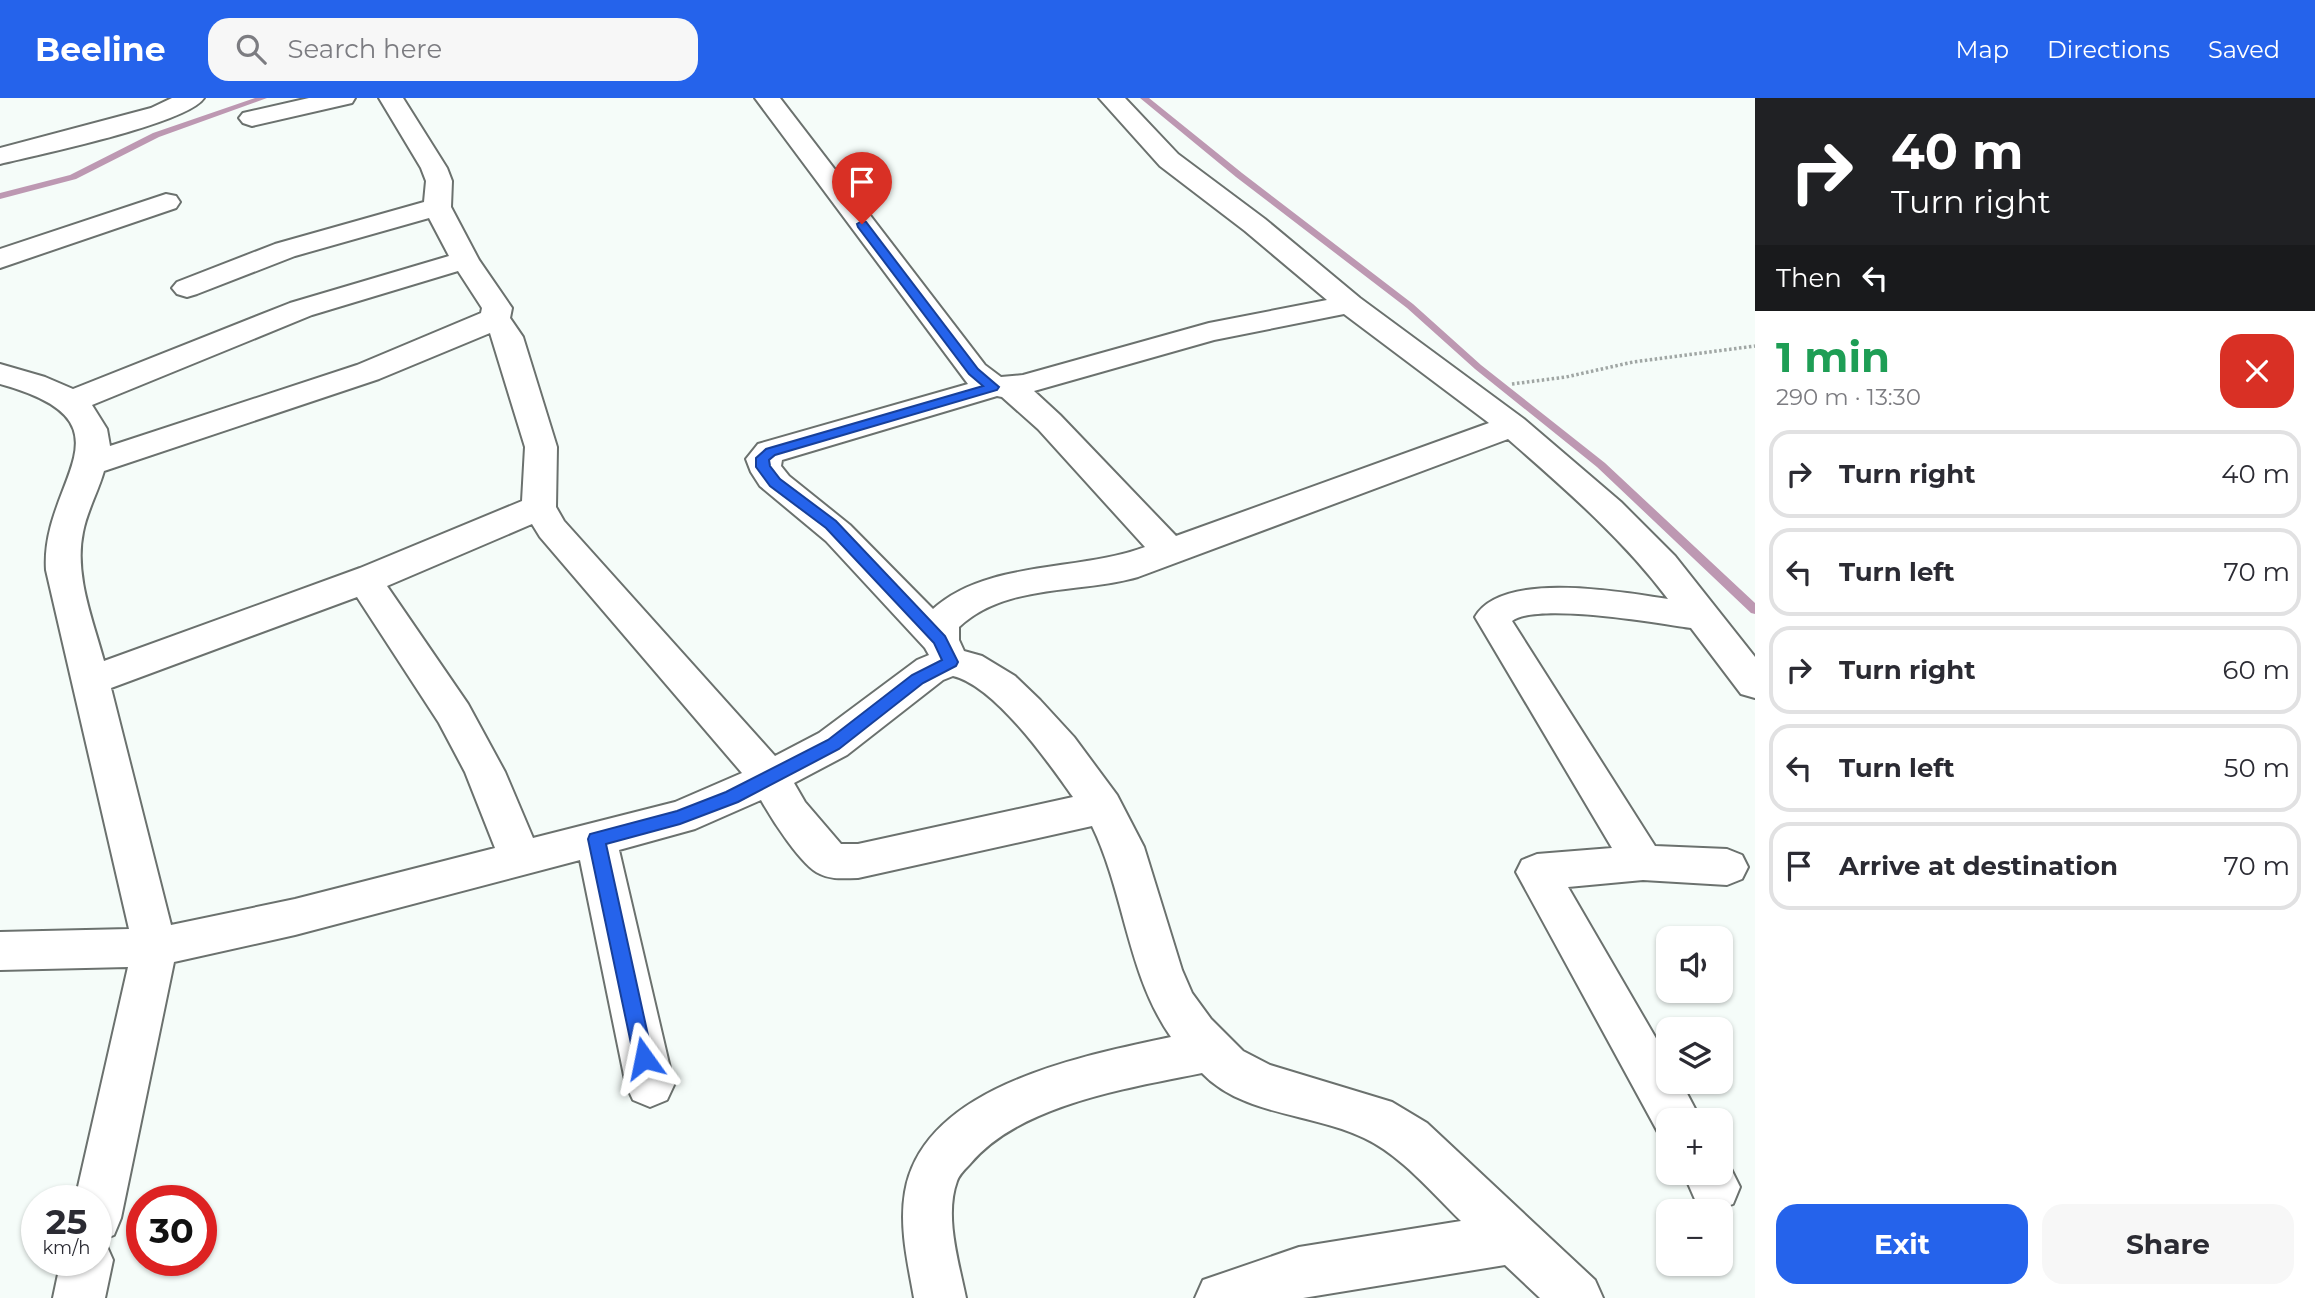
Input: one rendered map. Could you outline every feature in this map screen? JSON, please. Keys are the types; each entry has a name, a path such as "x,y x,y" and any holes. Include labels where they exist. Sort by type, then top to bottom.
{"street":[{"path":"252,118 342,98"},
{"path":"391,98 434,168 439,181 437,207 465,260 497,308 495,318 510,345 541,447 539,508 552,529 769,777 790,814 831,861 858,860 1103,807"},
{"path":"767,98 974,372 1001,387 1049,422 1169,551"},
{"path":"1111,98 1169,160 1255,225 1350,304 1513,426 1609,510 1662,565 1755,684"},
{"path":"0,156 85,135 194,100"},
{"path":"0,259 166,202"},
{"path":"187,288 285,250 437,207"},
{"path":"70,402 301,309 465,260"},
{"path":"1350,304 1228,327 1001,387 770,452 762,458 763,467 775,482 831,524 945,651 1001,687 1060,748 1103,807 1123,847 1139,892 1160,970 1175,1006 1210,1050 1226,1066 1260,1084 1375,1118 1410,1139 1577,1298"},
{"path":"90,464 368,372 470,331 495,318"},
{"path":"0,374 64,397 89,419 95,443 66,530 62,559 155,947 103,1185"},
{"path":"945,651 939,630 948,614 992,592 1040,580 1110,572 1513,426"},
{"path":"90,680 450,548 539,508"},
{"path":"364,580 454,714 485,772 520,859"},
{"path":"1643,863 1493,617 1496,612 1511,604 1553,601 1700,616"},
{"path":"0,951 155,947 295,917 680,817 732,797 833,744 917,679 945,651"},
{"path":"596,839 650,1085"},
{"path":"1670,1108 1537,872 1643,863 1727,867"},
{"path":"940,1298 929,1236 929,1195 939,1163 965,1134 993,1116 1063,1086 1137,1065 1210,1050"},
{"path":"1221,1298 1299,1273 1514,1238"},
{"path":"79,1298 84,1276"}],"path":[{"path":"1518,382 1566,377 1633,362 1755,346"}],"waterway":[{"path":"0,196 73,177 156,135 263,98"},
{"path":"1144,98 1239,175 1410,306 1478,367 1601,465 1755,610"}],"route":[{"path":"644,1058 596,839 680,817 732,797 833,744 917,679 930,670 951,662 940,640 831,524 775,482 763,467 762,458 770,452 993,387 974,372 862,224"}]}
